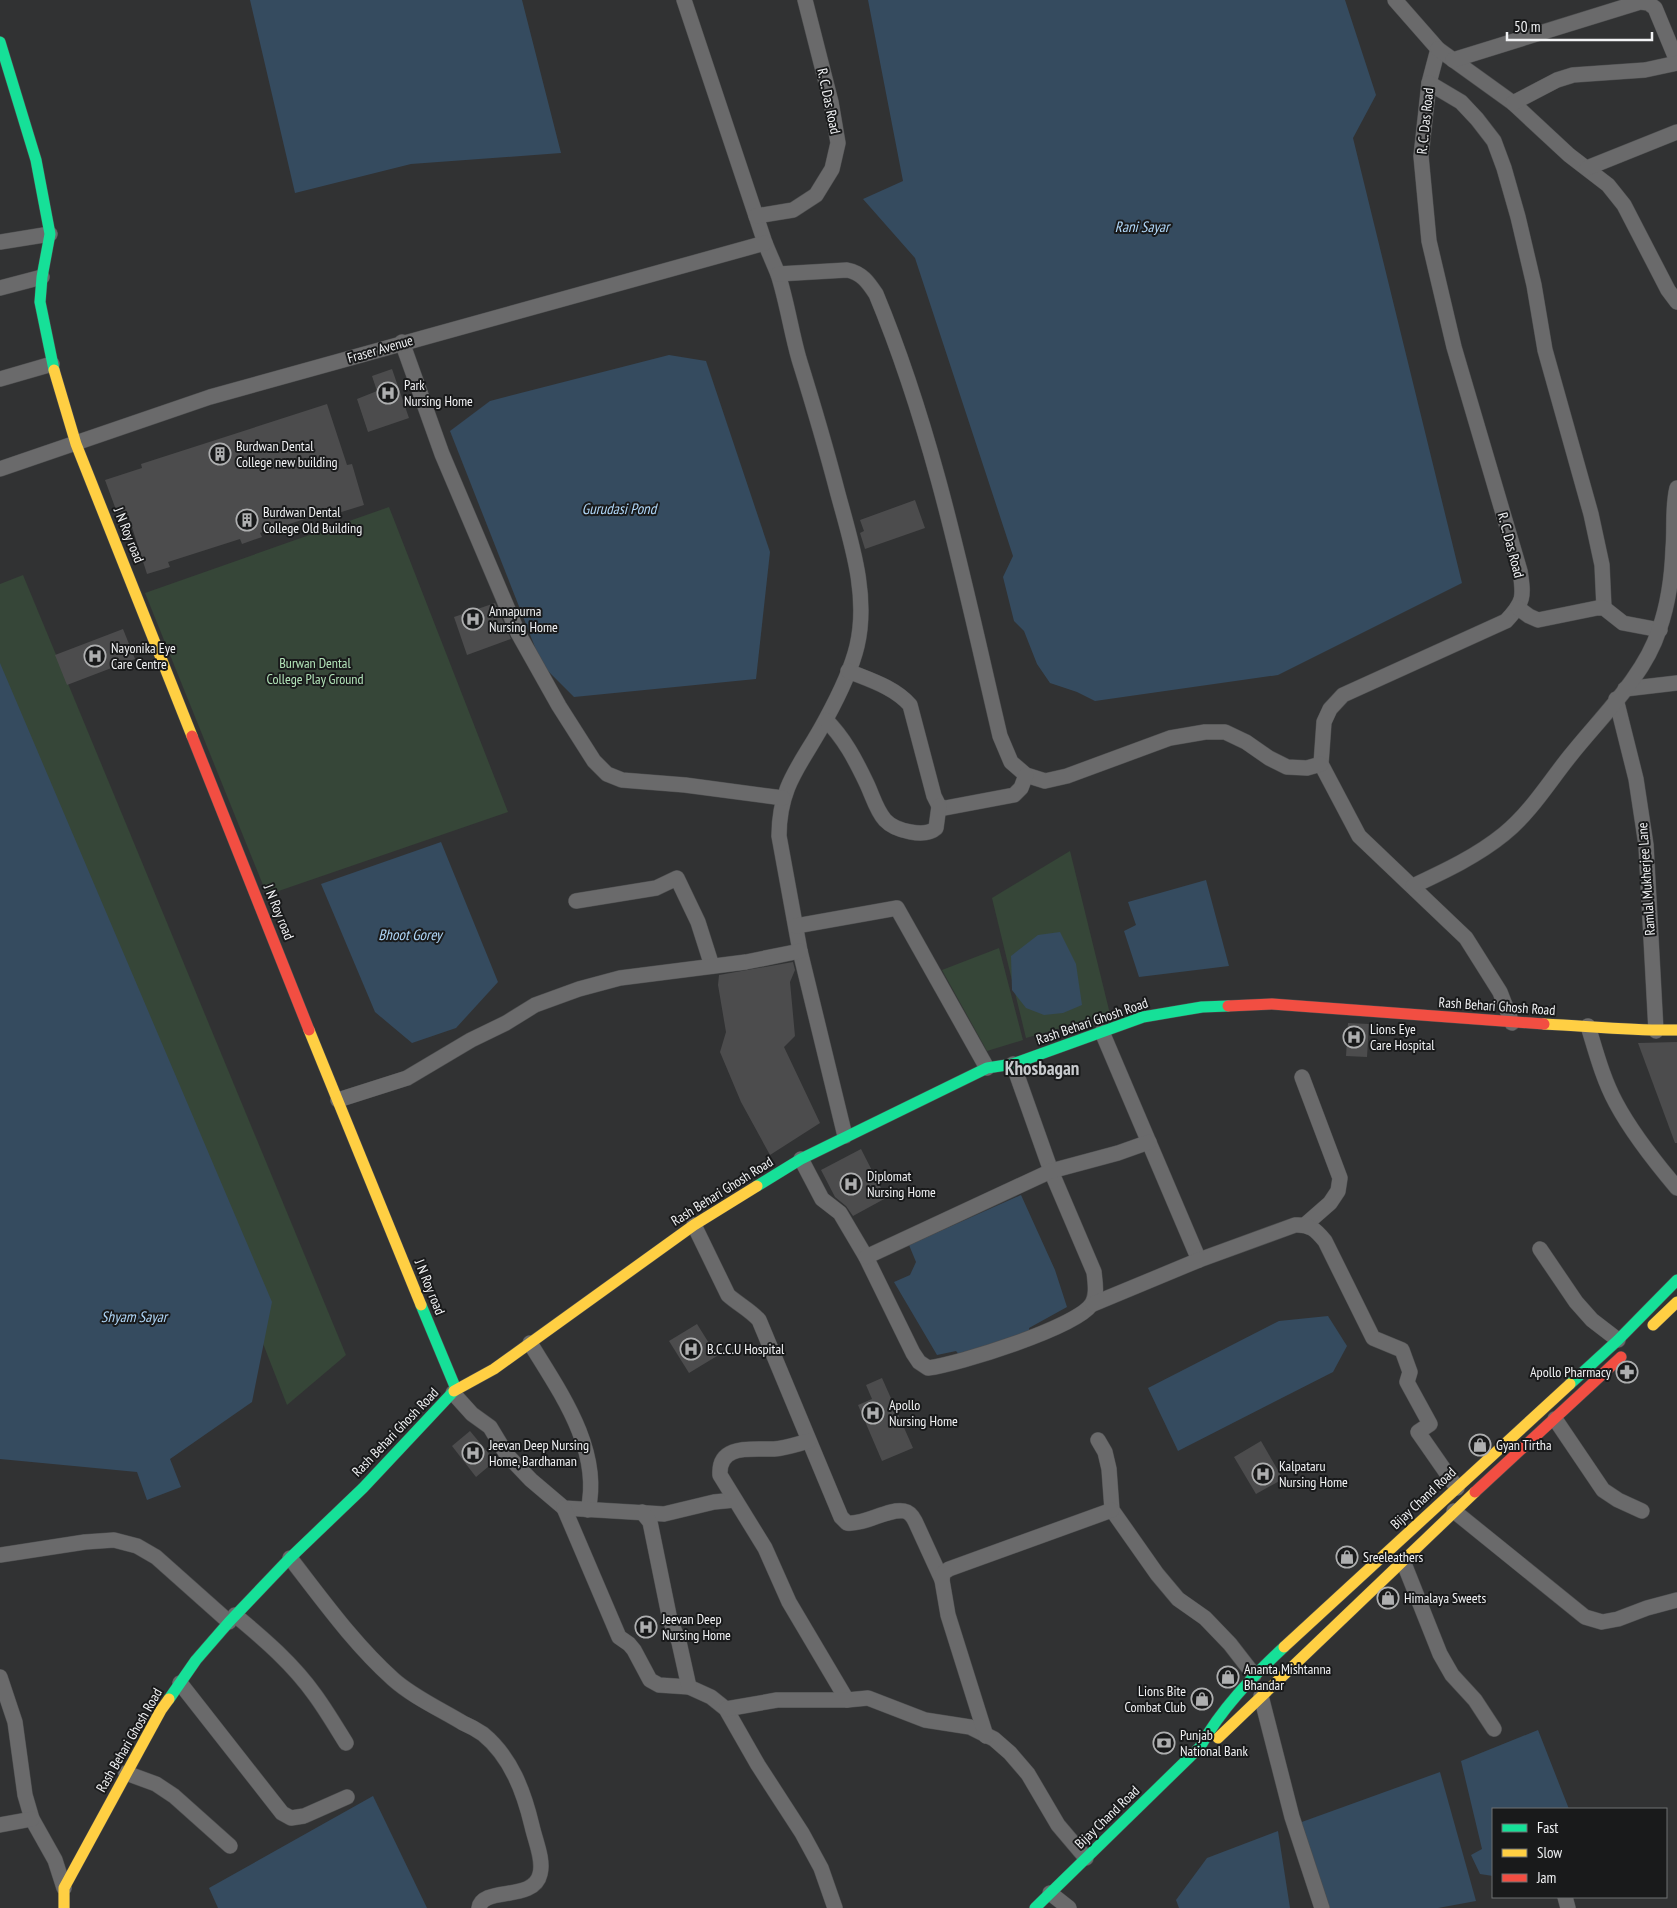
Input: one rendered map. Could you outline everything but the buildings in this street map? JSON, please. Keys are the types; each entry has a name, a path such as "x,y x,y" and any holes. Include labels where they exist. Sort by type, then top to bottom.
{"street":[{"path":"684,0 765,243 778,274 798,355 826,446 854,551 861,600 857,647 826,720 795,770 783,798 779,820 779,836 800,951 845,1136"},
{"name":"R. C. Das Road","path":"756,216 793,210 816,195 832,169 838,143 831,102 805,0"},
{"path":"1395,0 1438,49 1513,103 1569,155 1608,185 1624,205 1668,290 1677,302"},
{"path":"1453,60 1640,2 1648,3 1655,8 1677,62 1644,70 1573,75 1557,80 1513,103"},
{"path":"0,42 36,160 50,234 0,242"},
{"name":"R. C. Das Road","path":"1438,49 1429,83 1421,156 1429,241 1454,347 1520,572 1524,592 1518,608"},
{"path":"1429,83 1461,102 1494,141 1504,168 1534,285 1545,350 1591,514 1602,565 1604,608"},
{"path":"1587,168 1677,132"},
{"name":"J N Roy road","path":"50,234 42,278 40,302 52,364 76,444 454,1391"},
{"name":"Fraser Avenue","path":"0,469 210,397 402,342 765,243"},
{"path":"778,274 847,270 856,272 868,281 876,294 914,395 947,512 1000,736 1010,762 1026,775 1045,781 1067,776 1170,738 1204,732 1225,732 1246,742 1269,758 1287,767 1307,768 1321,764"},
{"path":"0,288 42,278"},
{"path":"402,342 442,454 518,633 558,706 594,761 607,774 622,780 685,785 783,798"},
{"path":"0,379 52,364"},
{"path":"1413,886 1464,861 1505,833 1536,802 1569,757 1621,694 1652,651 1660,630 1667,602 1677,488"},
{"path":"1512,1023 1500,992 1466,938 1359,836 1321,764 1324,722 1330,709 1343,695 1506,621 1518,608 1538,620 1604,608 1623,623 1660,630"},
{"path":"826,720 847,746 885,820 892,826 926,833 936,828 939,806 934,796 910,705 901,694 848,671"},
{"path":"1621,694 1677,683"},
{"name":"Ramlal Mukherjee Lane","path":"1621,694 1646,845 1656,1031"},
{"path":"939,806 944,808 1014,795 1021,788 1026,775"},
{"path":"576,902 656,888 677,878 698,922 712,966"},
{"path":"796,926 897,908 987,1068"},
{"path":"338,1100 407,1078 535,1005 579,989 620,978 746,962 800,951"},
{"name":"Rash Behari Ghosh Road","path":"64,1908 64,1888 161,1710 196,1660 232,1618 290,1558 363,1488 454,1391 494,1369 694,1225 802,1159 845,1136 987,1068 1013,1064 1143,1017 1202,1007 1272,1004 1636,1031 1677,1030"},
{"path":"1588,1026 1601,1070 1616,1102 1637,1137 1677,1188"},
{"path":"1102,1032 1199,1260"},
{"path":"1013,1064 1051,1170 1094,1272 1096,1288 1093,1304"},
{"path":"1302,1077 1340,1178 1338,1191 1330,1203 1306,1224"},
{"path":"866,1257 1051,1170 1118,1153 1149,1142"},
{"path":"802,1159 822,1198 840,1213 866,1257 912,1353 919,1362 928,1368 989,1353 1066,1322 1084,1313 1093,1304 1199,1260 1295,1224 1306,1224 1316,1230 1325,1242 1373,1338 1402,1350 1410,1372 1407,1382 1430,1424 1418,1432 1457,1488"},
{"path":"694,1225 728,1295 737,1304 749,1310 759,1320 841,1517 847,1524 854,1524 896,1512 905,1511 912,1515 942,1580 948,1615 986,1736"},
{"path":"1540,1249 1587,1314 1624,1344"},
{"name":"Bijay Chand Road","path":"1200,1747 1217,1739 1454,1511 1555,1420 1624,1344 1677,1280"},
{"path":"1643,1335 1677,1302"},
{"path":"530,1343 570,1410 583,1441 590,1470 592,1493 588,1510"},
{"name":"Bijay Chand Road","path":"1034,1908 1200,1747 1209,1731 1254,1675 1457,1488 1624,1344"},
{"path":"454,1391 472,1414 490,1427 507,1455 531,1480 564,1508 619,1637 634,1650 650,1680 658,1686 689,1687 711,1698 726,1709 758,1765 802,1834 820,1868 835,1908"},
{"path":"1555,1420 1604,1490 1618,1500 1642,1511"},
{"path":"1098,1440 1105,1452 1109,1470 1112,1510 1157,1574 1178,1599 1205,1618 1230,1644 1254,1675"},
{"path":"809,1441 773,1449 752,1448 736,1450 724,1457 719,1465 720,1475 765,1548 789,1602 847,1700"},
{"path":"564,1508 664,1514 714,1502 735,1500"},
{"path":"942,1580 943,1574 948,1569 1112,1510"},
{"path":"1454,1511 1585,1617 1602,1622 1618,1619 1647,1608 1677,1600"},
{"path":"642,1512 650,1522 670,1620 679,1642 689,1687"},
{"path":"0,1556 104,1540 114,1540 137,1546 156,1558 232,1618 260,1636 290,1665 314,1694 346,1743"},
{"path":"290,1558 363,1650 395,1680 482,1734 502,1753 516,1776 528,1809 540,1859 540,1874 533,1886 520,1891 491,1897 479,1904 479,1908"},
{"path":"1403,1561 1440,1654 1452,1675 1475,1700 1494,1729"},
{"path":"0,1677 15,1722 25,1795 32,1819 55,1860 64,1888"},
{"path":"180,1683 282,1813 292,1818 304,1816 347,1797"},
{"path":"1261,1696 1292,1816 1322,1908"},
{"path":"726,1709 777,1700 847,1700 868,1698 926,1720 970,1728 986,1736 1010,1753 1022,1767 1058,1825 1086,1858"},
{"path":"126,1773 156,1784 174,1796 230,1846"},
{"path":"0,1826 32,1819"},
{"path":"1050,1893 1069,1908"}],"green space":[{"name":"Burwan Dental College Play Ground","path":"389,507 508,812 267,895 145,593"},
{"path":"23,575 346,1355 287,1405 0,670 0,584"},
{"path":"1070,851 1110,1014 1026,1038 992,898"},
{"path":"999,948 1023,1040 987,1051 942,970"}],"water":[{"path":"250,0 522,0 561,153 411,164 295,193"},
{"name":"Rani Sayar","path":"868,0 1345,0 1376,95 1353,138 1462,583 1278,675 1095,701 1077,692 1050,683 1037,664 1024,631 1014,621 1003,577 1013,556 915,258 863,199 903,181"},
{"name":"Gurudasi Pond","path":"669,355 706,361 770,552 756,679 574,697 542,665 450,431 490,401"},
{"name":"Shyam Sayar","path":"0,663 272,1302 252,1402 170,1459 181,1487 147,1500 137,1472 0,1459"},
{"name":"Bhoot Gorey","path":"441,842 498,982 456,1028 412,1043 375,1012 321,884"},
{"path":"1206,880 1229,966 1139,977 1124,931 1136,925 1128,902"},
{"path":"1060,932 1076,964 1082,1005 1063,1013 1044,1015 1026,1008 1012,990 1011,956 1038,935"},
{"path":"1021,1195 1055,1270 1067,1307 1029,1328 1030,1334 962,1358 956,1351 937,1355 894,1282 910,1275 916,1262 909,1245"},
{"path":"1328,1316 1347,1346 1333,1372 1178,1451 1148,1388 1279,1321"},
{"path":"1538,1730 1569,1808 1492,1808 1492,1876 1480,1874 1471,1855 1482,1849 1461,1761"},
{"path":"1440,1772 1476,1901 1438,1908 1325,1908 1299,1823"},
{"path":"373,1796 427,1908 218,1908 209,1888"},
{"path":"1278,1831 1290,1908 1179,1908 1176,1900 1207,1858"}],"traffic: fast":[{"path":"0,42 36,160 50,234 42,277 40,302 54,370"},
{"path":"757,1186 801,1159 987,1068 1013,1064 1143,1017 1202,1007 1228,1006"},
{"path":"1570,1384 1618,1340 1677,1280"},
{"path":"421,1305 456,1389"},
{"path":"169,1699 196,1660 229,1622 290,1558 363,1488 454,1391"},
{"path":"1035,1908 1200,1747 1217,1720 1238,1694 1284,1647"}],"traffic: slow":[{"path":"54,370 76,444 192,736"},
{"path":"1544,1024 1677,1030"},
{"path":"309,1030 421,1305"},
{"path":"454,1391 494,1369 694,1225 757,1186"},
{"path":"1653,1325 1677,1302"},
{"path":"1284,1647 1570,1384"},
{"path":"1218,1738 1475,1492"},
{"path":"64,1908 64,1888 161,1710 169,1699"}],"traffic: jam":[{"path":"192,736 309,1030"},
{"path":"1228,1006 1272,1004 1544,1024"},
{"path":"1475,1492 1621,1357"}],"place":[{"name":"Park Nursing Home","path":"388,393"},
{"name":"Burdwan Dental College new building","path":"220,454"},
{"name":"Burdwan Dental College Old Building","path":"247,520"},
{"name":"Annapurna Nursing Home","path":"473,619"},
{"name":"Nayonika Eye Care Centre","path":"95,656"},
{"name":"Lions Eye Care Hospital","path":"1354,1037"},
{"name":"Diplomat Nursing Home","path":"851,1184"},
{"name":"B.C.C.U Hospital","path":"691,1349"},
{"name":"Apollo Pharmacy","path":"1627,1372"},
{"name":"Apollo Nursing Home","path":"873,1413"},
{"name":"Gyan Tirtha","path":"1480,1445"},
{"name":"Jeevan Deep Nursing Home, Bardhaman","path":"473,1453"},
{"name":"Kalpataru Nursing Home","path":"1263,1474"},
{"name":"Sreeleathers","path":"1347,1557"},
{"name":"Himalaya Sweets","path":"1388,1598"},
{"name":"Jeevan Deep Nursing Home","path":"646,1627"},
{"name":"Ananta Mishtanna Bhandar","path":"1228,1677"},
{"name":"Lions Bite Combat Club","path":"1202,1699"},
{"name":"Punjab National Bank","path":"1164,1743"}],"district":[{"name":"Khosbagan","path":"1042,1068"}]}
